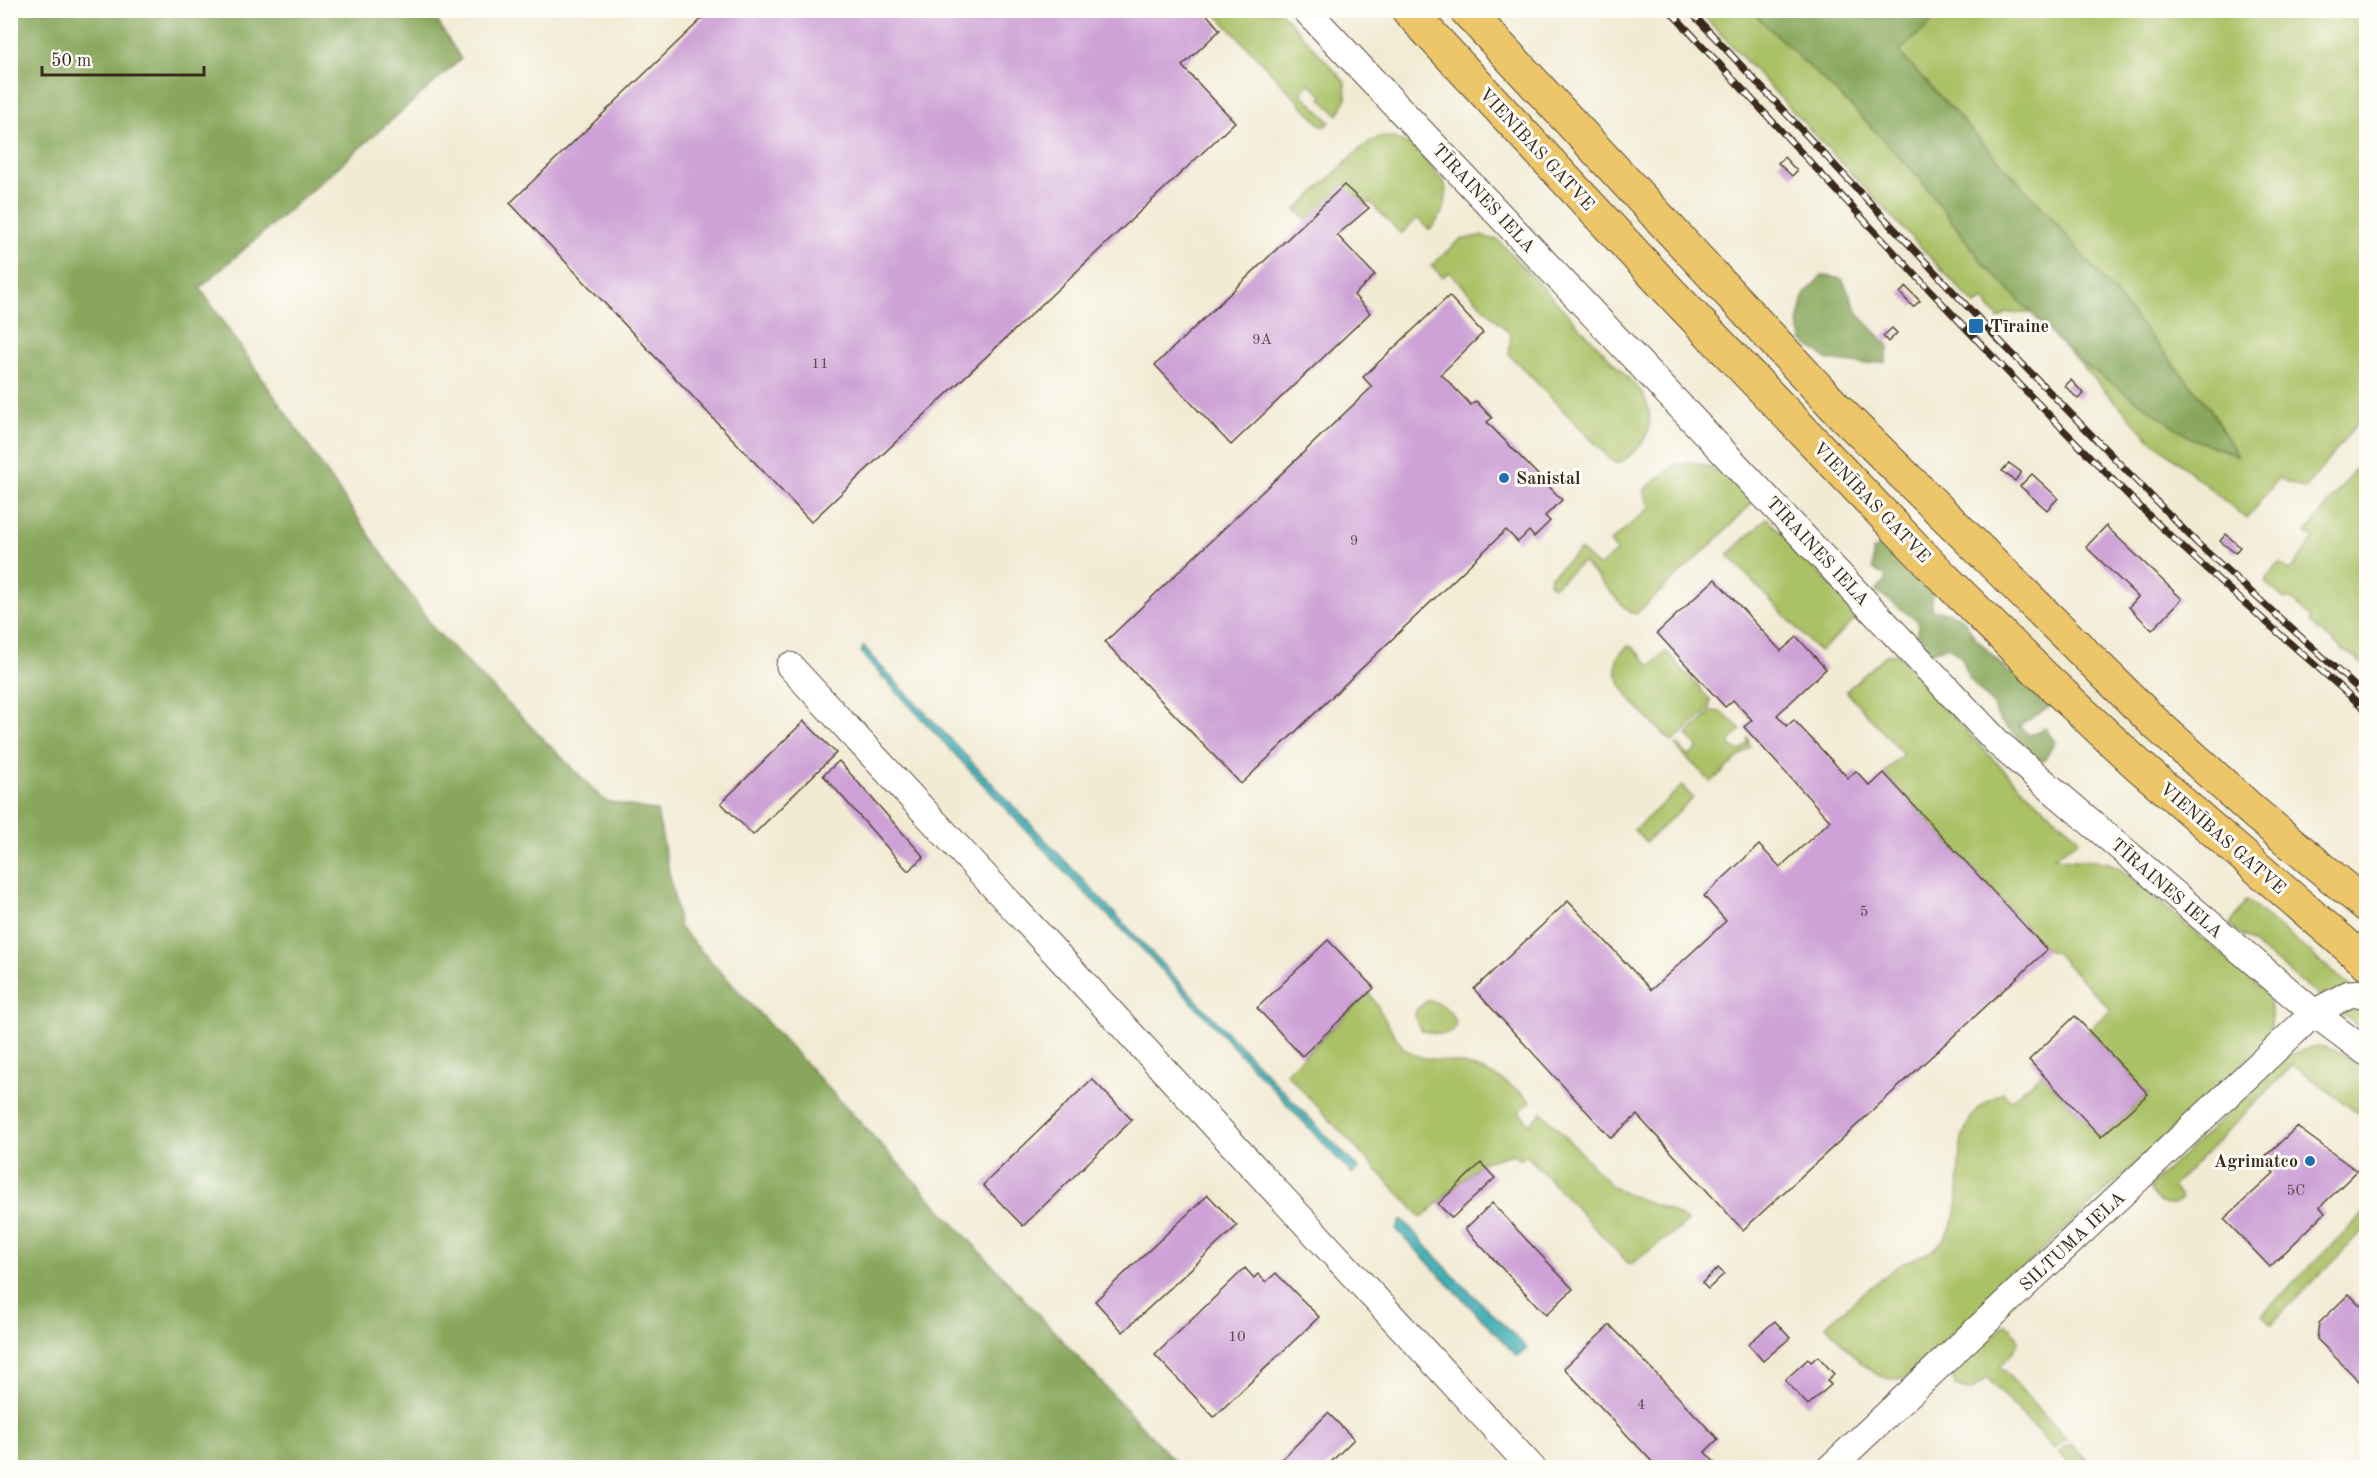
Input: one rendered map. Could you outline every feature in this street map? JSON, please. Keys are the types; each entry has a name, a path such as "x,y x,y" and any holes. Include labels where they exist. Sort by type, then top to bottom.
{"highway":[{"name":"VIENĪBAS GATVE","path":"1408,10 1665,286 1943,577 2041,674 2137,764 2367,962"},
{"path":"1466,10 1849,421 2154,722 2256,814 2367,905"}],"street":[{"name":"TĪRAINES IELA","path":"1306,10 1999,744 2314,1013 2367,1052"},
{"path":"790,666 1532,1467"},
{"name":"SILTUMA IELA","path":"1830,1467 2314,1013 2349,994 2367,993"}],"green space":[{"path":"2357,10 2366,21 2366,412 2305,489 2278,478 2247,519 2150,439 2075,358 2191,438 2237,455 2209,407 2051,217 1899,52 1932,22 1934,11"},
{"path":"10,11 431,11 461,59 200,288 434,629 605,801 657,811 680,928 1177,1464 1174,1467 11,1467"},
{"path":"1213,11 1280,11 1345,82 1346,99 1338,115 1321,99 1323,96 1309,83 1301,93 1330,122 1326,126 1320,124"},
{"path":"1699,11 1751,11 1857,112 1920,179 1983,263 2031,313 2007,313 1999,319 1984,300 1975,305"},
{"path":"1751,11 1934,11 1932,22 1899,52 2051,217 2209,407 2237,455 2191,438 2075,358 1983,263 1920,179 1857,112"},
{"path":"1380,137 1391,137 1409,145 1424,158 1444,182 1446,196 1444,208 1430,230 1417,218 1401,234 1370,202 1366,205 1356,195 1307,220 1296,210 1362,147"},
{"path":"1480,236 1498,240 1643,394 1650,415 1647,433 1637,449 1620,463 1614,463 1509,354 1511,335 1449,272 1443,277 1431,266 1459,240"},
{"path":"1822,275 1842,279 1860,316 1889,346 1885,362 1863,364 1828,360 1803,341 1798,324 1804,295"},
{"path":"2366,455 2366,667 2310,623 2310,617 2291,599 2285,599 2266,584 2266,579 2277,565 2281,564 2290,571 2314,539 2306,533"},
{"path":"1692,462 1705,465 1719,473 1723,469 1751,499 1751,504 1715,541 1636,614 1629,612 1583,562 1553,587 1549,582 1550,577 1580,550 1599,567 1617,551 1610,542 1651,507 1643,491 1674,466"},
{"path":"1767,518 1856,611 1855,620 1819,652 1728,555"},
{"path":"1888,543 1914,577 1932,591 1932,611 1948,612 1962,617 1974,636 2009,673 2025,675 2038,699 2051,706 2019,726 2029,735 2045,728 2055,742 2044,761 2024,752 2015,735 2000,721 1992,704 1969,678 1962,658 1948,646 1930,653 1918,633 1918,621 1876,591 1885,582 1886,576 1873,570 1873,550"},
{"path":"1628,646 1651,666 1666,651 1710,700 1710,709 1672,742 1644,715 1619,680 1616,668 1618,657"},
{"path":"1897,653 2005,771 2077,836 2078,841 2054,857 2101,861 2116,866 2263,989 2272,1020 2269,1034 2260,1048 1907,1376 1895,1379 1873,1372 1862,1364 1826,1325 1897,1267 1930,1252 1942,1242 1954,1219 1959,1190 1961,1143 1974,1114 2003,1092 2011,1100 2042,1074 2101,1137 2148,1094 2088,1030 2111,1010 2056,953 2047,950 1884,773 1903,754 1846,691 1886,655"},
{"path":"1712,711 1721,712 1741,729 1730,741 1731,747 1739,752 1747,744 1748,737 1750,747 1711,782 1675,746 1677,744 1689,756 1698,748 1687,735"},
{"path":"1682,786 1693,798 1646,842 1634,830"},
{"path":"2246,900 2366,999 2366,1033 2230,925"},
{"path":"1369,993 1395,1037 1410,1053 1475,1068 1509,1084 1531,1101 1519,1112 1530,1124 1542,1112 1611,1185 1688,1222 1630,1265 1529,1158 1524,1156 1520,1160 1512,1154 1481,1163 1422,1218 1286,1073"},
{"path":"1427,1001 1442,1005 1449,1012 1456,1025 1452,1032 1436,1034 1420,1029 1414,1016 1417,1009"},
{"path":"2316,1046 2344,1054 2366,1072 2366,1119 2293,1065 2172,1187 2182,1198 2167,1205 2158,1201 2150,1186 2291,1054"},
{"path":"2366,1211 2366,1228 2271,1324 2262,1314"},
{"path":"2006,1324 2017,1335 2018,1340 2014,1350 2000,1366 2066,1439 2054,1449 1987,1378 1971,1391 1955,1386 1952,1373"},
{"path":"2070,1443 2094,1467 2073,1467 2059,1453"}],"water":[{"path":"864,646 1359,1169 1352,1174 1142,949 1076,884 866,659 861,652"},
{"path":"1402,1219 1452,1274 1527,1348 1517,1356 1396,1229"}],"building":[{"path":"711,10 1203,10 1220,30 1182,66 1235,122 811,522 510,203"},
{"path":"1784,157 1797,171 1792,176 1778,163"},
{"path":"1344,185 1369,208 1337,235 1375,275 1354,295 1370,313 1231,445 1155,365"},
{"path":"1906,287 1920,301 1913,307 1900,293"},
{"path":"1449,296 1483,333 1441,374 1471,405 1476,401 1492,418 1487,422 1562,500 1545,516 1550,521 1534,537 1529,531 1518,542 1506,530 1241,784 1105,642 1372,387 1363,377"},
{"path":"1892,328 1897,333 1888,342 1883,336"},
{"path":"2071,380 2084,394 2078,399 2065,386"},
{"path":"2009,463 2021,472 2015,481 2002,471"},
{"path":"2032,474 2058,498 2047,510 2020,486"},
{"path":"2106,526 2182,599 2152,630 2129,607 2138,597 2086,547"},
{"path":"2226,534 2240,547 2235,553 2220,541"},
{"path":"1715,579 1781,651 1797,637 1826,669 1777,715 1787,726 1794,720 1848,778 1856,771 1870,786 1884,773 2047,950 1743,1230 1637,1115 1611,1138 1474,989 1568,901 1651,990 1726,921 1704,896 1759,845 1780,867 1830,821 1744,727 1752,720 1733,700 1725,707 1657,633"},
{"path":"804,721 836,753 753,835 721,803"},
{"path":"839,761 924,857 908,871 823,775"},
{"path":"1328,940 1374,988 1302,1056 1257,1008"},
{"path":"2075,1016 2148,1094 2101,1137 2029,1060"},
{"path":"1092,1079 1132,1120 1023,1226 983,1185"},
{"path":"2297,1127 2357,1171 2320,1207 2325,1213 2270,1267 2224,1219 2274,1173 2261,1160"},
{"path":"1481,1163 1495,1178 1452,1218 1438,1204"},
{"path":"1208,1195 1237,1226 1123,1332 1095,1301"},
{"path":"1492,1203 1573,1289 1546,1315 1465,1229"},
{"path":"1245,1268 1254,1278 1258,1274 1266,1282 1276,1273 1319,1317 1214,1417 1155,1355"},
{"path":"1718,1268 1724,1274 1708,1289 1702,1283"},
{"path":"2349,1294 2366,1311 2366,1388 2317,1339 2319,1323"},
{"path":"1775,1321 1790,1338 1763,1361 1748,1344"},
{"path":"1610,1325 1718,1439 1705,1452 1720,1468 1658,1468 1564,1368"},
{"path":"1818,1356 1834,1374 1827,1380 1831,1385 1808,1405 1785,1380 1808,1359 1811,1362"},
{"path":"1328,1413 1354,1439 1325,1468 1273,1468"}],"railway":[{"path":"1669,10 1944,306 2113,480 2206,568 2366,710"},
{"path":"1689,10 1994,335 2197,543 2366,696"}],"place":[{"name":"Tīraine","path":"1976,326"},
{"name":"Sanistal","path":"1504,478"},
{"name":"Agrimatco","path":"2310,1161"}]}
